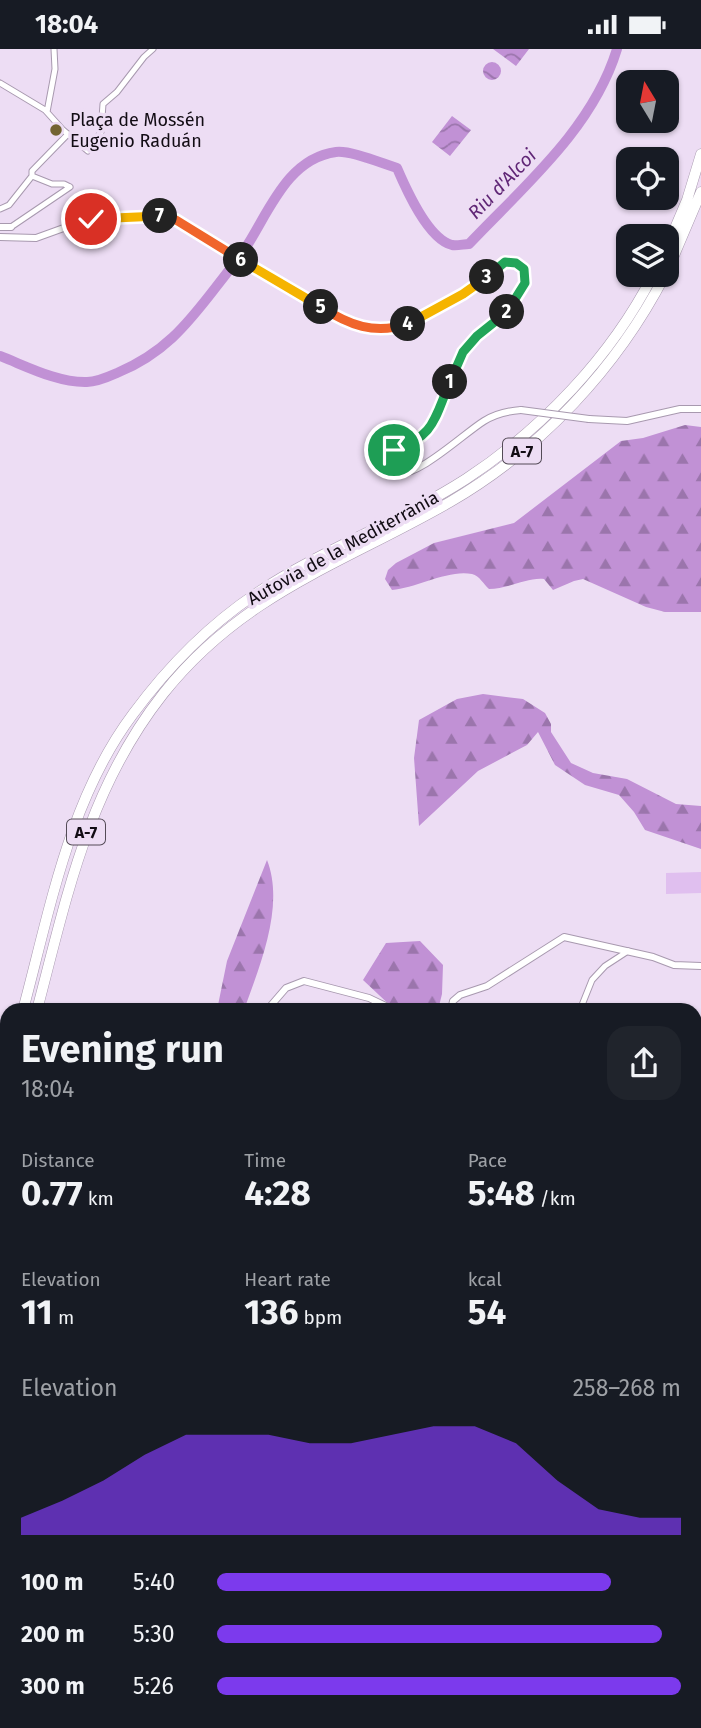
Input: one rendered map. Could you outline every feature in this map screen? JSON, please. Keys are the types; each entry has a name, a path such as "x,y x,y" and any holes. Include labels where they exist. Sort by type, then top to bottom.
{"highway":[{"path":"677,224 701,154"},
{"name":"Autovia de la Mediterrània","path":"679,243 701,192"},
{"name":"Autovia de la Mediterrània","path":"25,1003 65,857 86,798 117,737 212,628 244,603 315,559 424,504 466,478 531,429 600,356 646,287"},
{"name":"Autovia de la Mediterrània","path":"39,1003 77,862 98,802 111,774 176,671 236,622 276,594 452,501 527,447 567,410 596,378 627,339 658,287"}],"street":[{"path":"47,112 55,69 54,49"},
{"path":"0,83 47,112 88,151 101,132 103,104 117,92 153,49"},
{"path":"0,209 9,205 32,176 32,171 68,134"},
{"path":"0,227 11,227 70,187 52,184 32,176"},
{"path":"0,237 36,238 91,219 159,216 176,220 342,320 355,326 376,329 412,323 476,286 502,264 519,264 526,280 514,303 503,317 477,336 463,352 428,430 418,441 389,453 388,467 394,474 410,472 484,421 508,411 626,421 680,409 701,409"},
{"path":"453,1003 460,995 487,986 564,937 653,957 674,965 701,966"},
{"path":"583,1003 592,980 606,966 628,951"},
{"path":"273,1003 286,988 304,981 379,1003"}],"green space":[{"path":"685,425 701,427 701,612 665,612 646,607 583,579 553,590 544,579 489,589 475,575 463,573 392,590 385,579 388,570 396,563 434,543 514,523 621,441 643,438"},
{"path":"483,694 523,699 545,713 551,724 551,732 571,763 593,773 627,779 676,804 701,806 701,849 645,830 619,795 585,785 555,765 538,732 527,745 478,771 419,826 414,758 419,720 457,699"},
{"path":"267,860 272,878 272,916 247,1003 218,1003 227,961"},
{"path":"420,941 443,965 440,1003 388,1003 363,980 386,943"}],"shaded area":[{"path":"701,872 701,893 666,894 666,873"}],"water":[{"path":"493,49 529,49 516,66"},
{"path":"492,62 498,65 501,71 498,77 492,80 486,77 483,71 486,65"},
{"path":"452,116 471,130 450,156 432,142"}],"waterway":[{"name":"Riu d'Alcoi","path":"0,356 54,377 76,382 99,380 148,357 173,337 205,301 244,250 273,201 293,175 320,156 336,152 357,155 397,168 426,224 443,241 452,245 469,244 534,178 574,130 606,78 617,49"}],"place":[{"name":"Plaça de Mossén Eugenio Raduán","path":"56,130"}],"route":[{"path":"91,219 159,216 176,220 342,320 369,329 390,329 412,323 476,286 502,264 519,264 526,280 509,311 477,336 463,352 433,422 424,436 394,450"}]}
